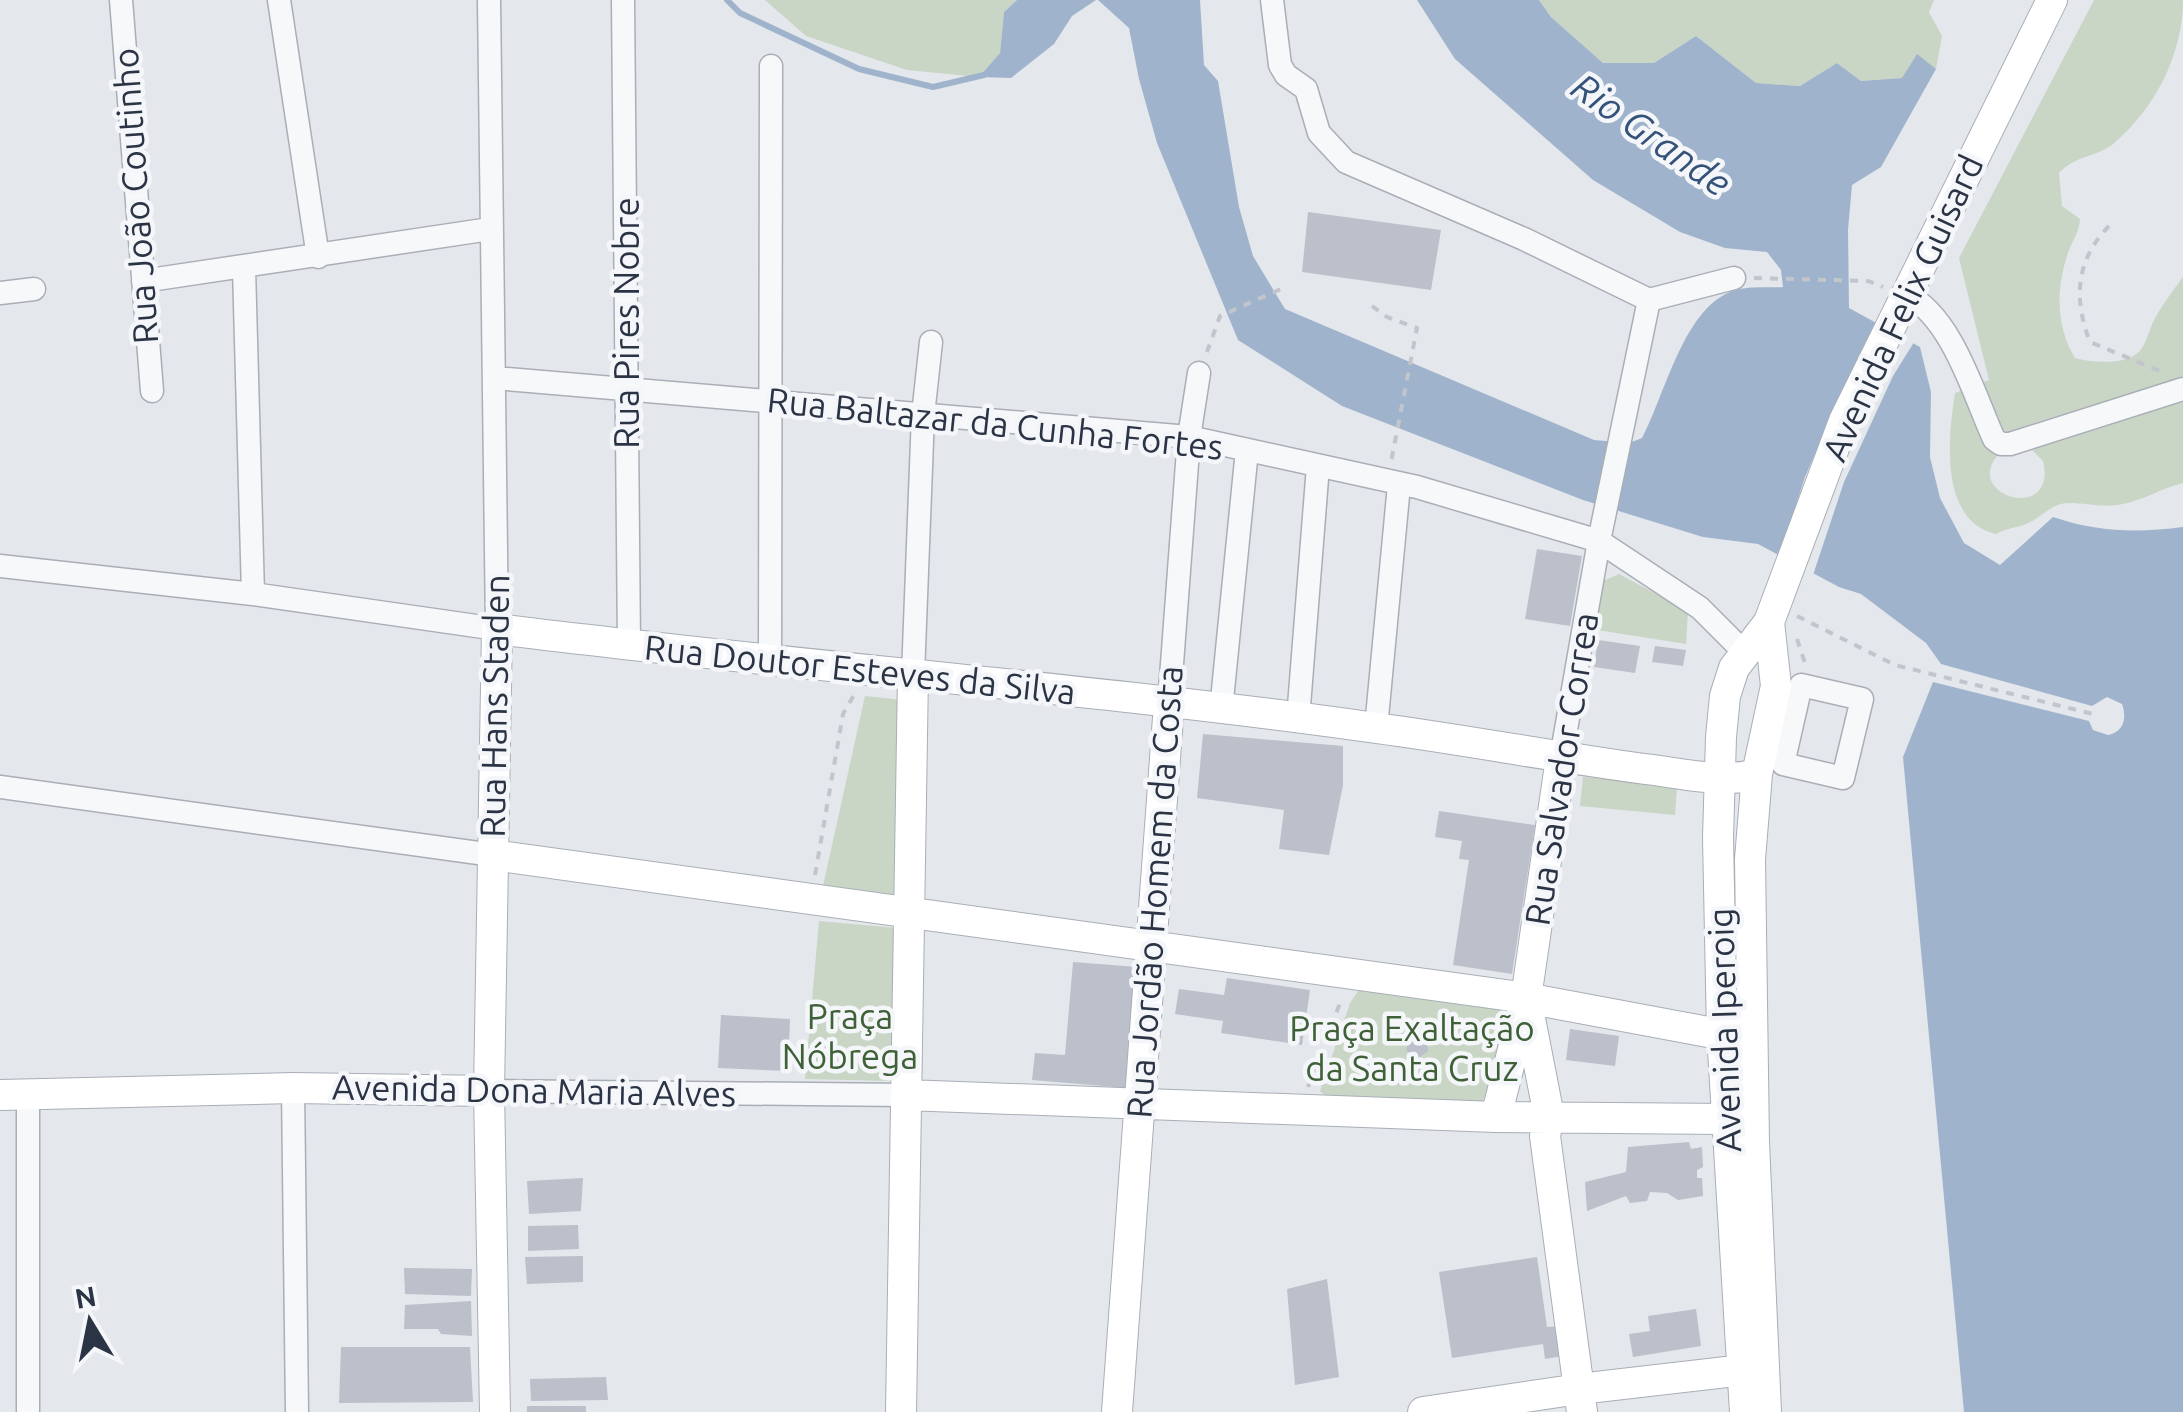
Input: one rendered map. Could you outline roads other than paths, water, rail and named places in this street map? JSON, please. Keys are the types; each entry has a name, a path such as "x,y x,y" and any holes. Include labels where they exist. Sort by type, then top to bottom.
{"street":[{"name":"Rua João Coutinho","path":"121,0 152,391"},
{"path":"279,0 318,256"},
{"name":"Rua Hans Staden","path":"489,0 497,629 489,1091 496,1412"},
{"name":"Rua Pires Nobre","path":"624,0 629,646"},
{"path":"1272,0 1280,65 1306,90 1318,134 1346,162 1524,239 1649,300 1734,278"},
{"name":"Avenida Felix Guisard","path":"1776,686 1770,651 1777,609 1844,421 2052,0"},
{"path":"770,662 771,66"},
{"path":"143,281 490,229"},
{"path":"244,268 253,594"},
{"path":"0,293 34,289"},
{"name":"Rua Salvador Correa","path":"1496,1118 1526,998 1579,655 1649,300"},
{"path":"1901,306 1919,301 1936,318 1994,439 2000,444 2010,444 2175,381"},
{"path":"901,1412 913,676 923,414 931,342"},
{"name":"Rua Jordão Homem da Costa","path":"1117,1412 1189,437 1199,373"},
{"name":"Rua Baltazar da Cunha Fortes","path":"495,378 1189,437 1601,534 1700,608 1735,644"},
{"path":"1222,710 1247,450"},
{"path":"1298,719 1318,466"},
{"path":"1376,728 1399,484"},
{"name":"Rua Doutor Esteves da Silva","path":"0,566 253,594 629,646 1376,728 1561,758 1720,777 1757,774"},
{"name":"Avenida Felix Guisard","path":"1735,644 1777,609"},
{"path":"1735,644 1776,686"},
{"name":"Avenida Iperoig","path":"1735,644 1734,668 1725,696 1720,777 1753,1369 1745,1412"},
{"path":"1801,685 1813,688 1862,699 1843,778 1782,764 1801,685"},
{"name":"Avenida Iperoig","path":"1766,1412 1753,1369 1727,1119 1757,774 1776,686"},
{"path":"1725,696 1736,690 1753,692 1760,696 1771,720"},
{"path":"0,787 1526,998 1736,1033"},
{"name":"Rua Salvador Correa","path":"1526,998 1548,1116 1546,1136 1580,1400"},
{"path":"293,1088 297,1412"},
{"name":"Avenida Dona Maria Alves","path":"14,1094 293,1088 906,1094 1496,1118 1727,1119"},
{"path":"14,1094 28,1412"},
{"path":"1423,1412 1580,1400 1753,1369"}],"water":[{"path":"1017,0 1096,0 1072,16 1054,44 1011,78 979,77 1000,53 1004,12"},
{"name":"Rio Grande","path":"1098,0 1200,0 1204,65 1218,81 1239,207 1253,256 1285,309 1594,440 1629,443 1642,438 1678,354 1703,313 1736,290 1783,287 1781,270 1767,252 1725,248 1680,232 1593,180 1455,59 1417,0 1539,0 1551,17 1603,63 1654,63 1696,36 1756,83 1800,86 1837,63 1861,81 1902,78 1917,54 1936,69 1881,167 1852,185 1849,308 1920,347 1931,392 1930,457 1940,498 1964,543 2000,565 2053,517 2117,530 2183,527 2183,1412 1964,1412 1903,757 1933,682 2089,721 2093,730 2108,735 2123,724 2122,704 2107,697 2092,706 1941,664 1926,643 1861,594 1839,587 1758,544 1703,537 1583,500 1342,406 1238,340 1157,143 1129,28"}],"waterway":[{"path":"727,0 740,13 859,69 933,87 984,75"}],"park label":[{"name":"Praça Nóbrega","path":"850,1037"},
{"name":"Praça Exaltação da Santa Cruz","path":"1412,1049"}]}
